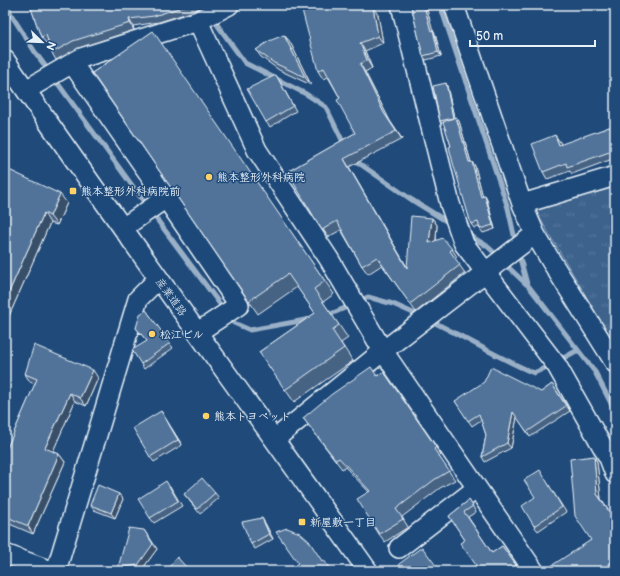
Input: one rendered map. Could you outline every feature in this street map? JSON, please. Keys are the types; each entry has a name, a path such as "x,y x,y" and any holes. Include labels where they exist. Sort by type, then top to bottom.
{"street":[{"path":"401,5 450,204 464,244 489,270 558,366 609,458 615,474"},
{"path":"454,5 522,204 529,238 615,363"},
{"path":"26,90 81,58 199,20 225,7"},
{"path":"199,20 256,150 329,259 383,351 534,571"},
{"name":"産業道路","path":"5,60 158,279 275,439 368,571"},
{"path":"72,63 239,305 201,330"},
{"path":"522,204 615,176"},
{"path":"127,225 166,198"},
{"path":"275,439 383,351 529,238"},
{"path":"56,571 138,300 158,279"},
{"path":"399,548 477,488"},
{"path":"5,554 51,571"}],"green space":[{"path":"615,187 615,345 535,210"}],"building":[{"path":"30,5 188,5 154,16 129,19 130,23 73,41 52,53 46,35 41,37"},
{"path":"326,5 361,5 373,7 378,36 360,43 367,60 360,64 384,113 396,131 344,159 407,268 411,216 432,218 429,243 443,238 452,249 450,251 460,265 410,304 377,257 362,266 337,221 322,230 287,172 355,133 337,100 340,98 324,68 318,71 302,10"},
{"path":"411,5 429,5 424,6 431,31 433,30 438,52 423,56"},
{"name":"熊本整形外科病院","path":"153,31 325,281 314,289 339,325 332,330 344,348 285,390 259,352 315,313 288,274 249,301 92,73"},
{"path":"284,35 305,77 274,63 256,50 269,41"},
{"path":"276,75 293,106 266,122 247,89"},
{"path":"446,83 453,118 440,121 433,86"},
{"path":"456,117 469,162 472,162 481,197 485,196 493,225 480,229 478,222 471,224 453,163 449,147 451,146 443,122"},
{"path":"615,125 615,150 567,167 566,163 543,172 532,144 555,135 559,145"},
{"path":"5,168 60,194 50,216 44,213 5,301"},
{"path":"146,310 170,343 141,364 132,350 147,341 136,328 140,314"},
{"path":"34,345 93,370 80,398 70,393 45,448 59,454 28,526 5,516 5,453 37,379 25,374"},
{"path":"371,367 377,376 384,372 436,447 434,449 449,471 434,480 396,509 403,519 379,534 357,499 370,491 339,458 336,460 303,418 332,394"},
{"path":"491,367 541,392 552,384 566,406 527,432 513,412 507,443 482,457 486,435 479,414 468,421 455,401 484,382"},
{"path":"161,411 178,440 150,457 133,428"},
{"path":"594,456 597,494 615,520 615,559 600,571 554,571 551,566 591,540 575,516 570,459"},
{"path":"540,470 562,507 534,526 522,506 535,497 524,480"},
{"path":"202,478 215,493 197,509 184,494"},
{"path":"166,481 178,501 150,518 138,499"},
{"path":"98,485 119,494 111,513 90,505"},
{"path":"469,500 473,506 464,512 492,553 502,546 516,565 508,571 477,571 474,567 476,565 460,543 465,540 449,516"},
{"path":"262,518 269,534 251,544 242,522"},
{"path":"129,528 144,530 153,544 138,565 118,568"},
{"path":"287,528 300,533 309,541 322,561 324,560 331,571 287,571 298,563 276,532"},
{"path":"422,547 440,571 404,571 399,564"},
{"path":"177,557 187,568 185,571 166,571"},
{"path":"229,567 232,571 223,571"}],"waterway":[{"path":"7,5 12,16 35,52 147,206"},
{"path":"203,5 245,63 306,94 326,107 345,146"},
{"path":"440,5 508,208 516,244"},
{"path":"353,159 412,200 451,224"},
{"path":"152,213 234,323 250,330 311,319"},
{"path":"467,234 487,246 499,257"},
{"path":"518,251 527,284 595,372 615,411"},
{"path":"504,263 526,284"},
{"path":"359,301 368,297 393,304 420,316"},
{"path":"326,316 352,305"},
{"path":"429,320 507,361 534,373 551,365"},
{"path":"558,361 578,350"}],"place":[{"name":"熊本整形外科病院","path":"209,177"},
{"name":"熊本整形外科病院前","path":"73,191"},
{"name":"松江ビル","path":"152,334"},
{"name":"熊本トヨペット","path":"206,416"},
{"name":"新屋敷一丁目","path":"302,522"}]}
